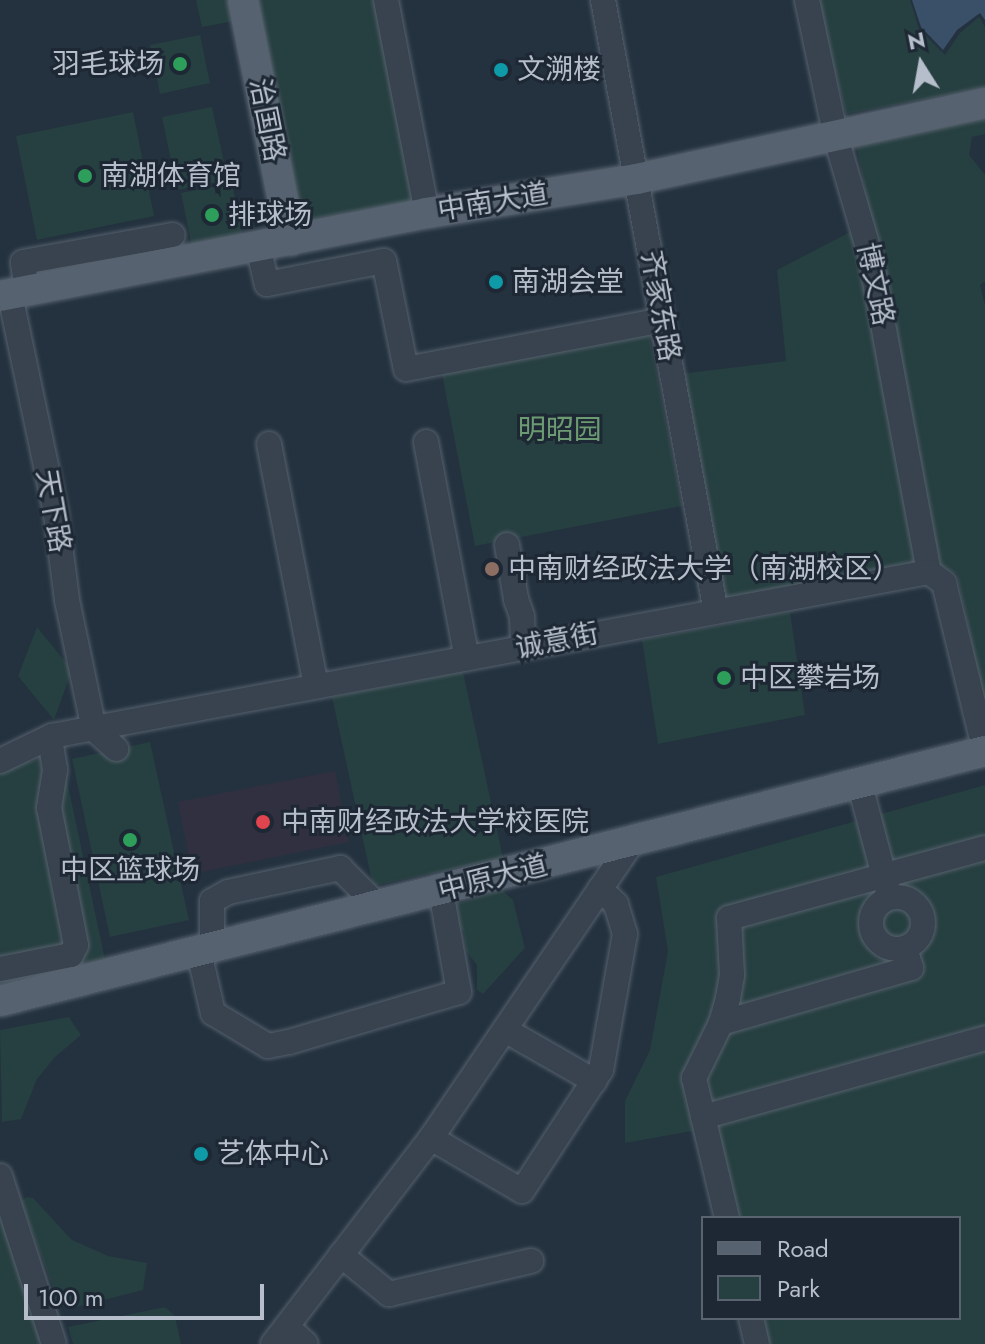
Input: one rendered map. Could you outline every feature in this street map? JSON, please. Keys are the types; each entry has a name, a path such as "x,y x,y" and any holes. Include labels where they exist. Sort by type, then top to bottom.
{"main road":[{"name":"治国路","path":"243,0 291,240"},
{"name":"中南大道","path":"12,294 427,213 637,179 836,138 985,103"},
{"name":"中原大道","path":"0,1001 985,751"}],"street":[{"path":"386,0 427,213"},
{"name":"齐家东路","path":"603,0 716,612"},
{"name":"博文路","path":"807,0 836,138 870,254 929,572"},
{"path":"12,294 23,262 173,235"},
{"path":"258,246 267,284 384,261 406,369 662,320"},
{"name":"天下路","path":"12,294 56,514 67,600 94,729"},
{"path":"426,442 467,658"},
{"path":"269,444 316,686"},
{"path":"507,545 522,616 523,648"},
{"path":"929,572 944,583 985,751"},
{"name":"诚意街","path":"0,761 50,737 929,572"},
{"path":"94,729 116,749"},
{"path":"0,969 71,955 76,945 49,808 55,770 50,737"},
{"path":"860,785 887,887 876,908 872,932 883,945 905,948"},
{"path":"306,1344 280,1335 431,1138 632,842"},
{"path":"727,1216 694,1078 721,1023 732,975 729,918 887,887 985,848"},
{"path":"379,907 340,868 228,892 212,901 206,950 213,1013 268,1046 459,992 441,891"},
{"path":"887,887 914,903 922,917 920,934 905,948"},
{"path":"431,1138 522,1191 594,1081 604,1056 625,934 616,904 600,889"},
{"path":"721,1023 911,968 905,948"},
{"path":"505,1030 594,1081"},
{"path":"703,1117 985,1038"},
{"path":"0,1176 54,1344"},
{"path":"341,1255 389,1294 531,1261"},
{"path":"751,1320 757,1344"}],"shaded area":[{"path":"912,0 985,0 985,20 980,13 957,30 943,50 921,27"},
{"name":"中南财经政法大学校医院","path":"335,771 349,842 192,874 178,802"}],"green space":[{"path":"196,0 377,0 416,200 280,225 239,20 202,27"},
{"path":"817,0 910,0 919,29 945,55 960,33 979,17 985,27 985,88 846,114"},
{"name":"羽毛球场","path":"200,35 210,83 160,94 150,45"},
{"path":"212,107 228,180 177,190 162,117"},
{"name":"南湖体育馆","path":"133,112 154,216 37,240 16,136"},
{"path":"985,114 985,134 972,137 969,155 985,175 985,281 980,285 985,305 985,703 957,574 934,561 855,137"},
{"name":"排球场","path":"232,183 243,236 192,247 181,193"},
{"path":"854,230 918,565 722,603 680,374 786,361 777,270"},
{"name":"明昭园","path":"645,314 682,506 475,546 438,353"},
{"name":"中区攀岩场","path":"790,612 805,715 658,744 642,640"},
{"path":"37,627 72,670 54,720 18,676"},
{"path":"463,672 503,858 373,886 332,697"},
{"name":"中区篮球场","path":"150,742 189,920 110,937 72,759"},
{"path":"59,743 106,964 0,986 0,767 38,760"},
{"path":"985,785 985,1344 760,1344 752,1320 961,1320 961,1216 719,1216 692,1131 625,1143 625,1101 650,1050 668,951 656,877"},
{"path":"502,890 513,900 525,948 483,994 477,990 477,965 466,951 464,931 452,923 447,907"},
{"path":"69,1017 81,1035 55,1057 37,1079 21,1119 2,1122 0,1030"},
{"path":"0,1183 53,1344 0,1344"},
{"path":"27,1197 33,1198 72,1240 108,1256 147,1263 143,1290 72,1308 60,1306 21,1201"},
{"path":"165,1307 175,1316 181,1344 73,1344 68,1327"}],"place":[{"name":"羽毛球场","path":"180,64"},
{"name":"文溯楼","path":"501,70"},
{"name":"南湖体育馆","path":"85,176"},
{"name":"排球场","path":"212,215"},
{"name":"南湖会堂","path":"496,282"},
{"name":"中南财经政法大学（南湖校区）","path":"492,569"},
{"name":"中区攀岩场","path":"724,678"},
{"name":"中南财经政法大学校医院","path":"263,822"},
{"name":"中区篮球场","path":"130,840"},
{"name":"艺体中心","path":"201,1154"}]}
